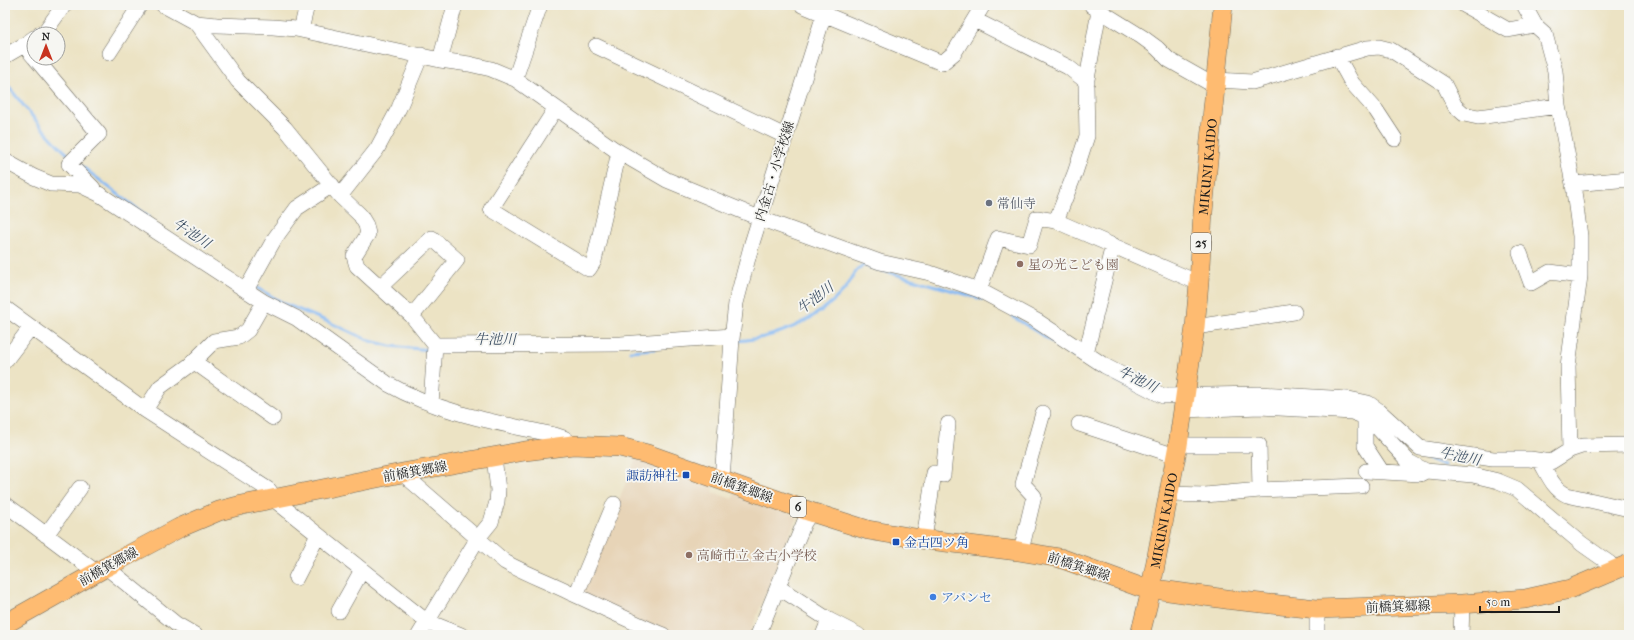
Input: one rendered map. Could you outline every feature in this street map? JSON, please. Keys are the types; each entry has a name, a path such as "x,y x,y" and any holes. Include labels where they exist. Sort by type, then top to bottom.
{"main road":[{"name":"MIKUNI KAIDO","path":"1140,635 1151,589 1177,451 1195,327 1203,212 1223,5"},
{"name":"前橋箕郷線","path":"5,624 179,528 201,518 242,505 402,473 573,445 604,445 636,450 811,512 868,530 924,539 1021,551 1060,558 1140,587 1233,600 1317,609 1462,604 1525,599 1570,589 1621,568"}],"street":[{"path":"49,26 64,5"},
{"path":"109,53 140,5"},
{"path":"163,5 196,23 301,30 440,60 470,64 491,69 515,79 619,152 667,180 760,218 880,262 930,273 979,290 1037,321 1086,354 1136,383 1163,396 1184,403 1352,412 1365,416 1409,462 1426,471 1473,475 1498,481 1517,489 1582,544 1609,563 1621,568"},
{"path":"301,30 307,5"},
{"path":"440,60 455,5"},
{"path":"515,79 540,5"},
{"path":"802,5 826,10 942,63 954,53 983,5"},
{"path":"1464,5 1508,30 1535,25"},
{"path":"1524,5 1535,25 1545,34 1555,71 1558,106 1573,184 1580,236 1580,276 1568,366 1570,450"},
{"path":"1056,220 1075,173 1087,136 1087,82 1095,8 1142,37 1157,48 1169,60 1215,83 1252,82 1366,48 1379,47 1390,50 1444,84 1455,106 1464,114 1478,117 1558,106"},
{"name":"内金古・小学校線","path":"722,480 736,303 752,243 826,10"},
{"path":"975,20 1068,66 1087,82"},
{"path":"196,23 238,81 286,128 336,191 360,215 366,225 368,234 354,256 357,266 412,316 434,350 431,404"},
{"path":"5,56 26,44"},
{"path":"596,46 785,136"},
{"path":"246,290 275,238 297,208 336,191 377,149 399,108 421,55"},
{"path":"1337,56 1352,83 1376,110 1395,139"},
{"path":"41,66 99,134 69,164 98,194"},
{"path":"556,108 491,209 589,269 594,261 619,152"},
{"path":"5,161 34,177 51,184 80,185 98,194 264,302 296,318 388,384 404,393 431,404 487,421 555,435 564,438 573,445"},
{"path":"1573,184 1629,179"},
{"path":"979,290 998,238 1029,245 1038,218 1056,220 1199,283"},
{"path":"380,287 432,238 457,260 412,316"},
{"path":"1086,354 1113,246"},
{"path":"1520,253 1531,283 1550,272 1580,276"},
{"path":"145,410 160,387 194,361 214,341 233,339 244,334 248,330 264,302"},
{"path":"5,308 145,410 269,490 273,498 426,622 461,635"},
{"path":"1195,327 1294,312"},
{"path":"5,361 30,327"},
{"path":"434,350 732,341"},
{"path":"194,361 273,418"},
{"path":"1184,403 1258,394 1350,399 1368,403 1378,410 1420,448 1493,459 1530,459 1551,462 1570,450 1582,446 1629,444"},
{"path":"1021,551 1034,496 1023,484 1043,413"},
{"path":"1365,416 1365,446 1382,472"},
{"path":"924,539 934,473 943,475 948,424"},
{"path":"1080,424 1177,451 1259,445 1260,490"},
{"path":"1448,472 1450,453"},
{"path":"419,635 478,538 491,522 497,502 498,490 494,457"},
{"path":"1540,461 1560,492 1567,495 1629,509"},
{"path":"1366,471 1420,474 1426,471"},
{"path":"402,473 505,562 519,570 576,595 629,621 663,635"},
{"path":"1168,494 1205,495 1260,490 1361,486"},
{"path":"46,535 80,488"},
{"path":"5,504 46,535 101,570 176,624 195,635"},
{"path":"576,595 614,504"},
{"path":"758,635 804,523 811,512"},
{"path":"296,578 318,535"},
{"path":"339,612 362,570"},
{"path":"778,587 829,620 858,635"},
{"path":"1461,635 1462,604"},
{"path":"1316,635 1317,609"},
{"path":"824,635 829,620"}],"shaded area":[{"name":"高崎市立 金古小学校","path":"636,458 714,486 713,492 732,499 735,493 797,516 749,635 669,635 580,594"}],"waterway":[{"name":"牛池川","path":"5,82 45,131 71,157"},
{"name":"牛池川","path":"80,165 148,217"},
{"name":"牛池川","path":"736,341 781,332 809,319 834,300 845,289 857,270 863,265 982,299"},
{"name":"牛池川","path":"254,286 285,304 370,341 390,346 430,350"},
{"name":"牛池川","path":"1012,316 1098,371 1152,398"},
{"name":"牛池川","path":"630,351 654,349"},
{"name":"牛池川","path":"1403,443 1411,452 1438,464 1445,465"}],"place":[{"name":"常仙寺","path":"989,203"},
{"name":"星の光こども園","path":"1020,264"},
{"name":"諏訪神社","path":"686,475"},
{"name":"金古四ツ角","path":"896,542"},
{"name":"高崎市立 金古小学校","path":"689,555"},
{"name":"アバンセ","path":"933,597"}]}
